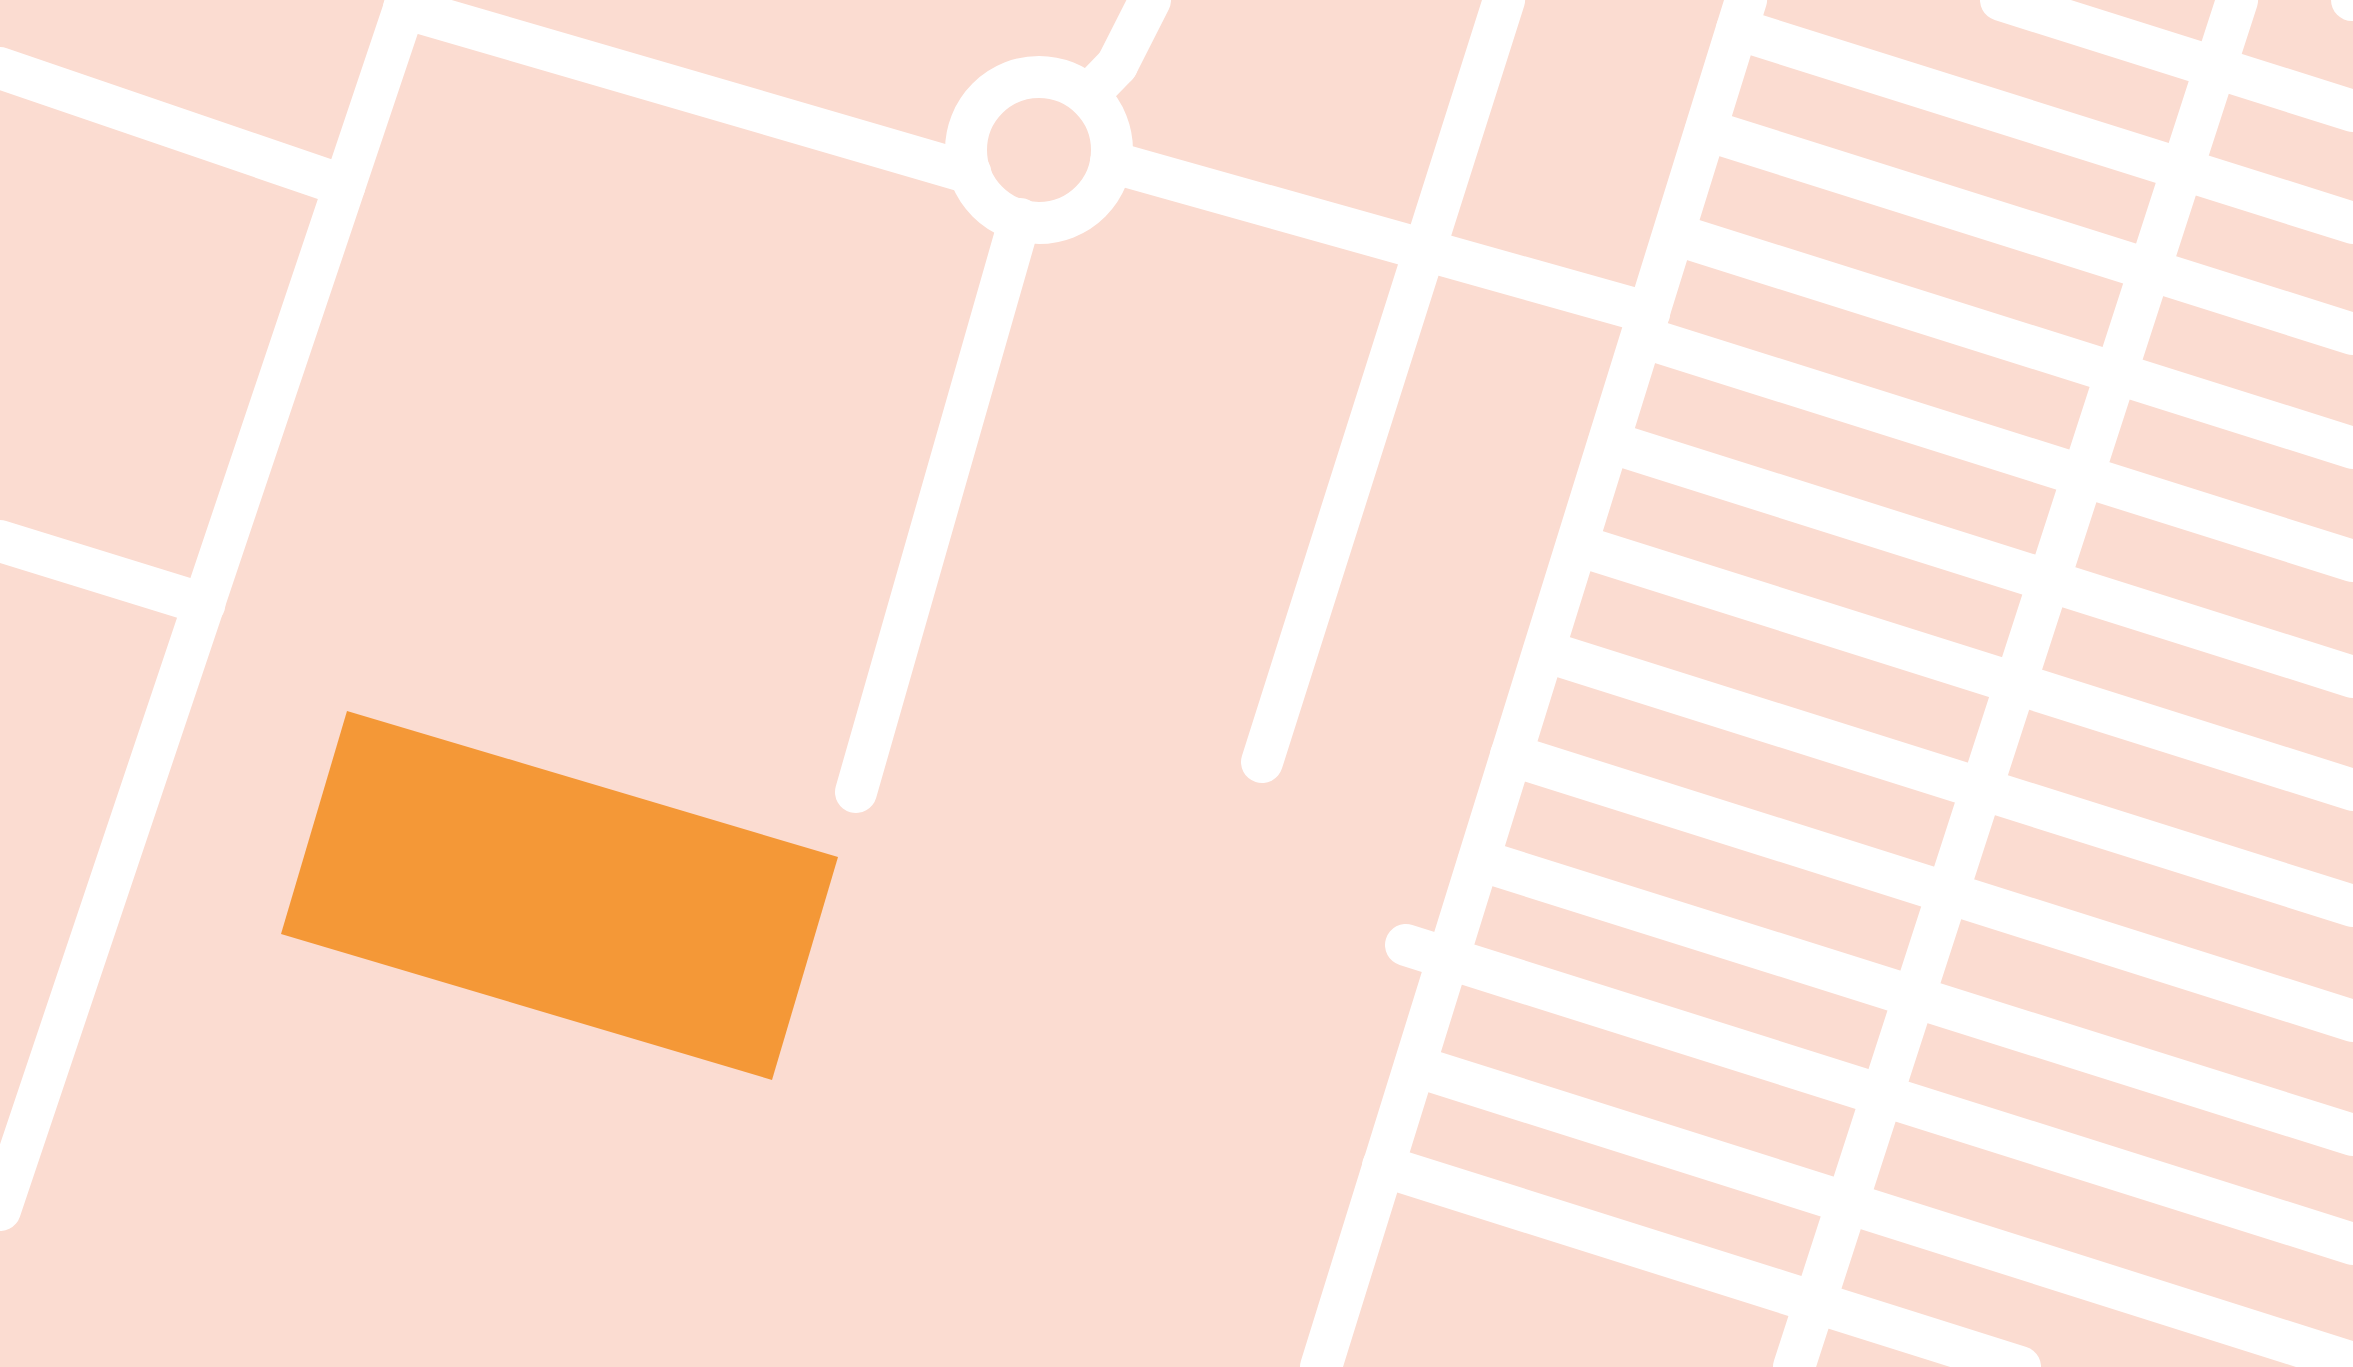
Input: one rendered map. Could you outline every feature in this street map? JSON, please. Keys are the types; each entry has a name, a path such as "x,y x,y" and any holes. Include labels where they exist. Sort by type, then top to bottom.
{"street":[{"path":"1088,95 1118,65 1150,0"},
{"path":"1262,762 1504,0"},
{"path":"2002,0 2353,111"},
{"path":"1794,1367 2086,476 2237,0"},
{"path":"0,1210 406,4 970,172"},
{"path":"1321,1367 1742,14 2184,170 2353,223"},
{"path":"0,68 344,186"},
{"path":"1028,77 1070,83 1088,95 1110,131 1111,162 1086,206 1050,222 1020,219 992,206 970,172 968,132 990,95 1028,77"},
{"path":"1706,130 2353,334"},
{"path":"1111,162 1424,250 2086,476 2353,561"},
{"path":"856,792 1020,219"},
{"path":"1674,234 2353,448"},
{"path":"1609,442 2353,677"},
{"path":"0,540 204,604"},
{"path":"1577,545 2353,790"},
{"path":"1544,651 2353,906"},
{"path":"1512,755 2353,1021"},
{"path":"1479,860 2353,1135"},
{"path":"1406,945 2353,1244"},
{"path":"1415,1066 2353,1363"},
{"path":"1383,1166 2020,1367"}],"building":[{"path":"347,711 838,857 772,1080 281,934"}]}
